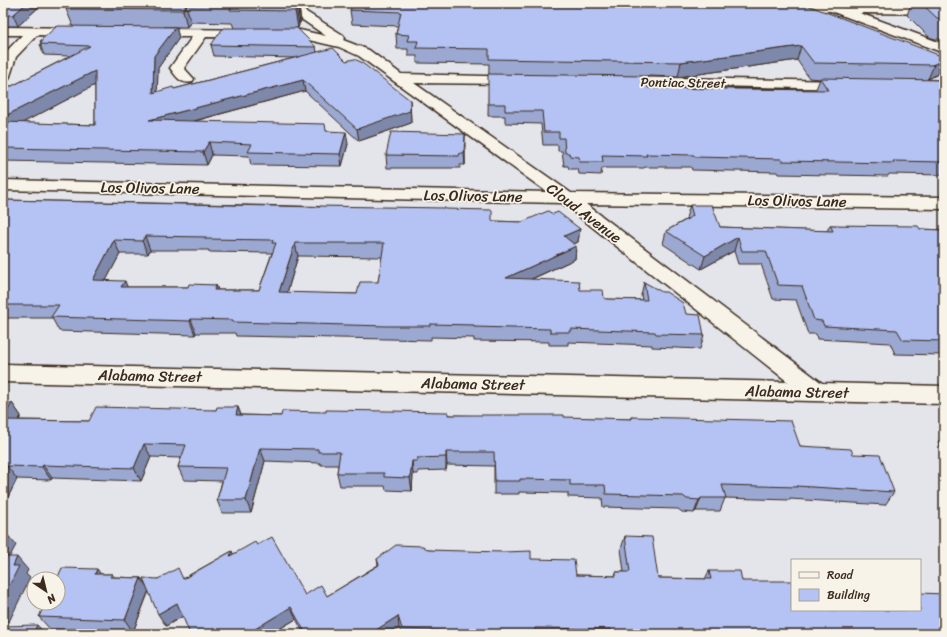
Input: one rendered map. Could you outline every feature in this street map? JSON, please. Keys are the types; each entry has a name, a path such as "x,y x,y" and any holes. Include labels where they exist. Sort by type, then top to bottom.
{"street":[{"path":"284,3 338,38 344,44"},
{"path":"769,7 826,5 944,49"},
{"path":"845,12 862,9 944,10"},
{"path":"3,31 94,32"},
{"path":"4,76 9,56 33,32"},
{"path":"133,32 300,34 344,44"},
{"path":"187,79 177,68 202,33"},
{"name":"Cloud Avenue","path":"344,44 364,53 567,198 817,392"},
{"path":"398,78 532,80"},
{"name":"Pontiac Street","path":"604,81 865,85"},
{"name":"Los Olivos Lane","path":"3,185 567,198 944,203"},
{"name":"Alabama Street","path":"3,373 944,395"}],"building":[{"path":"3,3 27,3 13,15 3,15"},
{"path":"72,3 298,3 297,5 294,5 296,7 295,11 230,10 233,5 186,5 183,10 66,9"},
{"path":"354,3 774,3 777,7 788,3 802,3 944,57 944,60 932,65 814,63 801,46 681,62 489,59 489,49 416,48 418,41 407,41 409,35 396,34 401,12 350,10"},
{"path":"921,3 944,3 944,20 937,18"},
{"path":"57,26 176,27 154,56 153,93 173,87 174,89 333,48 346,61 354,59 361,62 410,100 410,111 357,129 303,80 149,120 325,124 326,131 346,132 340,154 248,152 252,144 209,142 203,152 3,148 3,122 95,125 95,71 3,117 3,86 12,86 90,46 40,44 43,41 40,41"},
{"path":"223,28 297,28 316,47 211,45"},
{"path":"488,74 647,76 648,88 828,90 820,78 944,80 944,162 893,161 894,163 782,161 781,159 646,154 647,156 602,155 603,162 580,162 579,157 570,156 569,153 565,153 564,138 559,138 559,132 544,132 542,111 505,111 505,104 488,104"},
{"path":"391,132 465,134 464,153 460,153 459,156 386,155"},
{"path":"3,200 320,207 445,208 492,210 492,221 522,222 548,211 553,214 558,212 580,229 564,236 576,246 506,278 579,281 580,290 603,290 604,298 606,299 647,300 644,282 662,292 666,292 683,303 686,314 700,315 704,335 570,329 570,332 550,332 550,329 474,327 474,325 430,324 430,326 387,326 232,322 233,320 191,319 190,321 51,317 59,305 3,305","holes":["145,236 273,240 272,243 276,243 259,290 214,290 216,285 189,284 188,287 121,287 125,281 93,280 114,240 142,241","295,243 384,243 378,282 360,282 357,294 279,292"]},
{"path":"690,205 712,205 720,227 833,231 830,225 918,226 920,229 944,230 944,341 903,340 897,330 824,326 822,321 814,320 802,286 778,285 766,251 742,251 738,237 705,256 666,231 693,216"},
{"path":"3,403 12,403 3,418"},
{"path":"96,407 216,410 217,407 238,407 236,415 281,416 282,411 326,412 326,410 448,412 448,415 564,415 564,417 632,419 631,417 791,421 800,446 851,449 853,454 880,455 894,492 796,486 797,487 722,485 726,498 701,498 699,500 687,499 683,496 606,494 605,485 570,485 570,480 520,479 520,481 495,481 494,452 446,452 446,457 417,458 417,461 412,461 410,478 384,477 384,473 337,473 340,452 318,452 318,449 260,448 246,500 217,500 226,468 178,467 186,445 144,444 134,468 43,465 42,467 7,466 3,474 3,420 89,421"},
{"path":"625,536 652,537 658,578 711,579 709,571 740,571 742,581 791,581 791,611 921,611 921,593 944,594 944,634 635,634 635,632 611,632 611,629 535,628 535,634 451,634 451,631 402,629 398,616 370,634 306,634 291,607 247,634 190,634 177,603 158,614 143,578 158,579 178,568 183,579 232,551 230,556 255,542 257,545 272,537 305,595 321,585 327,596 379,565 377,559 396,545 423,546 428,550 503,552 531,551 531,559 574,560 576,575 616,576 616,572 630,572"},
{"path":"3,557 17,557 13,566 19,566 3,598"},
{"path":"62,568 97,569 95,574 112,574 110,577 141,578 125,620 39,617 42,611 66,611 66,571 61,571"},
{"path":"37,625 33,634 3,634 3,626"}]}
